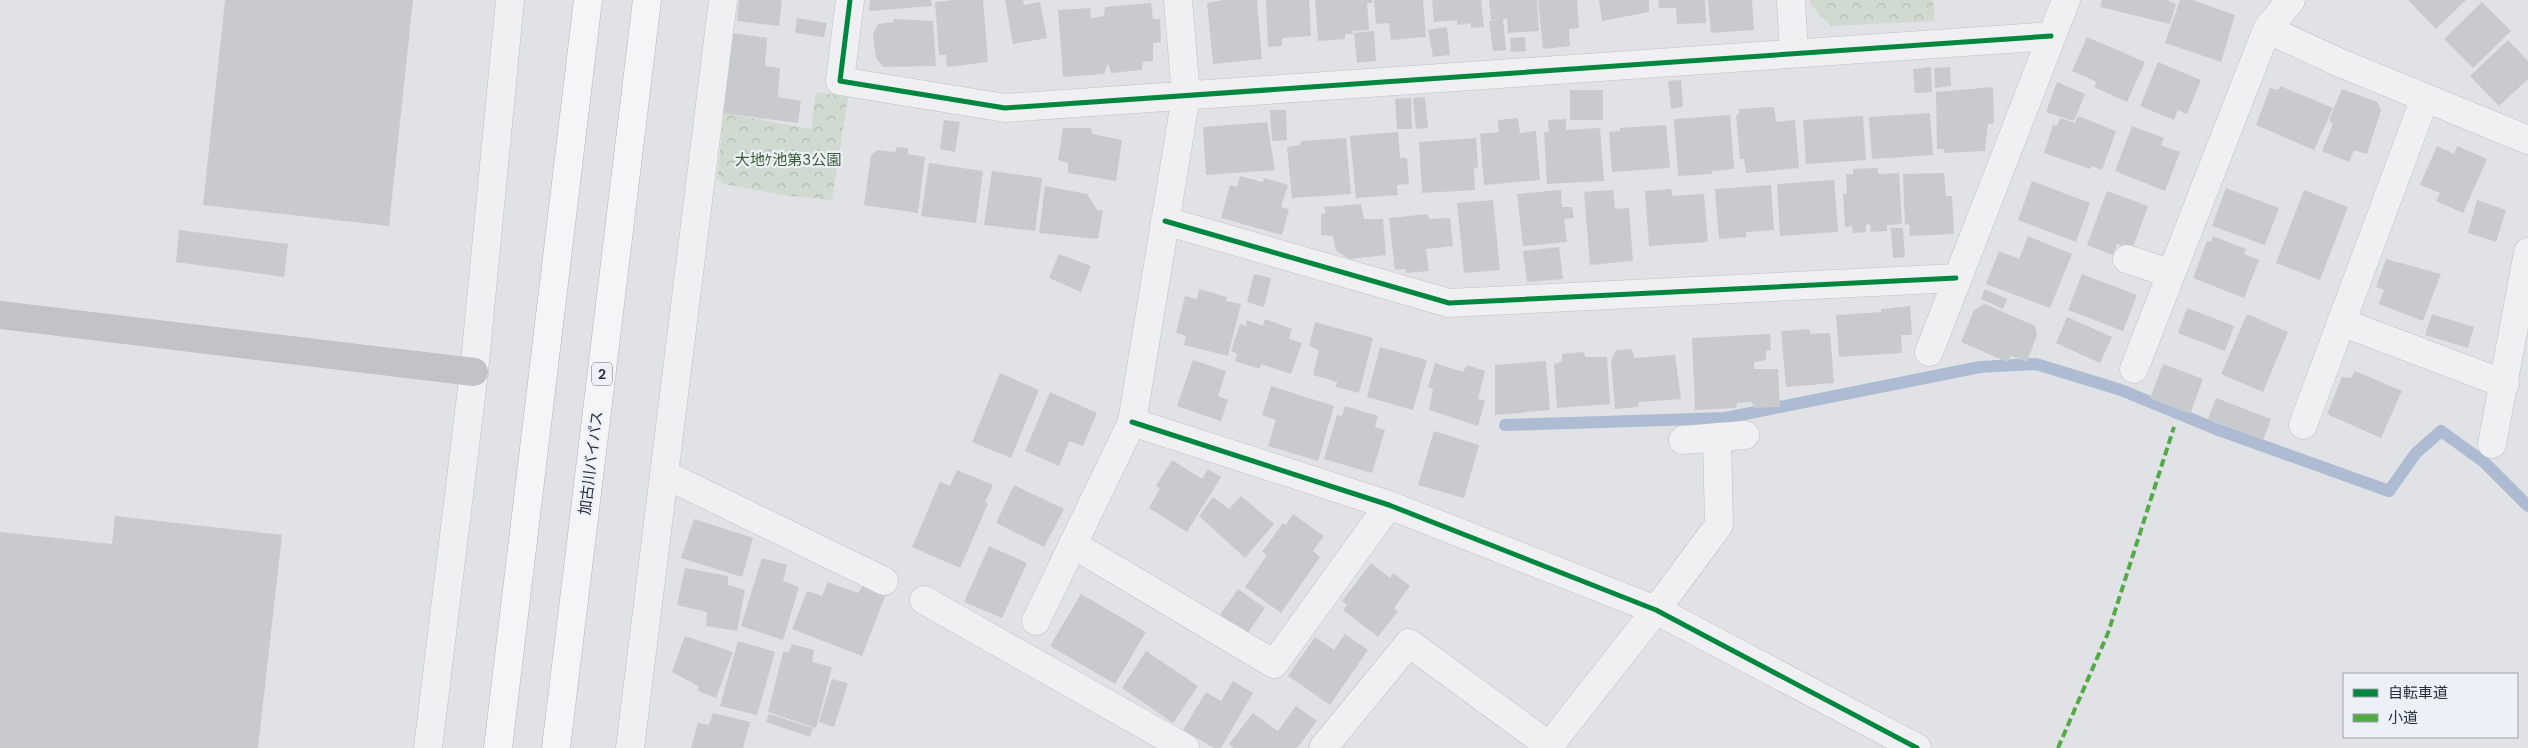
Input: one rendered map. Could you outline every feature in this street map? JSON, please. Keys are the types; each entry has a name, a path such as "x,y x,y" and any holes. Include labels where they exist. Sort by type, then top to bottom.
{"highway":[{"path":"498,748 588,0"},
{"name":"加古川バイパス","path":"556,748 647,0"}],"street":[{"path":"428,748 474,372 510,0"},
{"path":"630,748 722,0"},
{"path":"850,0 840,81 1005,108 2051,36"},
{"path":"1036,621 1132,422 1186,96 1178,0"},
{"path":"1791,0 1794,53"},
{"path":"1929,352 1956,278 2066,0"},
{"path":"2134,369 2267,29 2291,0"},
{"path":"2267,29 2425,98 2528,140"},
{"path":"2303,425 2425,98"},
{"path":"1165,221 1449,304 1956,278"},
{"path":"2492,444 2505,384 2528,252"},
{"path":"2127,260 2171,274"},
{"path":"0,315 474,372"},
{"path":"2342,322 2505,384"},
{"path":"1132,422 1388,505 1656,610 1917,748"},
{"path":"1684,440 1746,435"},
{"path":"1323,748 1409,643 1550,747 1719,525 1717,437"},
{"path":"664,474 884,581"},
{"path":"1074,545 1274,664 1388,505"},
{"path":"924,600 1185,748"}],"green space":[{"path":"1810,0 1933,0 1935,21 1831,26 1810,4"},
{"name":"大地ｹ池第3公園","path":"816,92 848,97 832,200 783,195 724,184 717,178 724,113 811,129"}],"building":[{"path":"225,0 413,0 389,226 203,205"},
{"path":"739,0 782,0 779,26 737,21"},
{"path":"870,0 931,0 932,6 869,11"},
{"path":"983,0 988,62 947,67 946,55 939,55 935,2"},
{"path":"1005,0 1023,0 1024,5 1040,2 1047,38 1013,44"},
{"path":"1223,0 1257,0 1262,59 1213,64 1207,3"},
{"path":"1266,0 1309,0 1311,36 1282,38 1282,46 1268,47"},
{"path":"1315,0 1372,0 1372,3 1367,3 1369,30 1352,31 1353,34 1345,34 1345,39 1318,41"},
{"path":"1374,0 1423,0 1426,37 1391,40 1389,23 1376,24"},
{"path":"1432,0 1481,0 1484,27 1471,28 1471,23 1457,25 1457,20 1434,22"},
{"path":"1489,0 1537,0 1539,31 1508,33 1507,19 1503,19 1506,50 1493,51 1489,21 1496,20 1491,20"},
{"path":"1538,0 1577,0 1579,28 1569,29 1570,46 1543,49"},
{"path":"1599,0 1649,0 1649,12 1602,21"},
{"path":"1658,0 1705,0 1706,23 1677,24 1676,8 1659,8"},
{"path":"1708,0 1752,0 1754,30 1711,33"},
{"path":"2102,0 2168,0 2176,4 2170,24 2100,7"},
{"path":"2180,0 2192,0 2235,15 2221,62 2165,43"},
{"path":"2408,0 2466,0 2436,29"},
{"path":"2482,2 2511,31 2473,68 2444,39"},
{"path":"1151,3 1153,19 1160,19 1161,42 1153,43 1153,61 1143,62 1142,70 1111,73 1108,63 1104,74 1063,77 1058,10 1090,8 1091,18 1104,16 1105,7"},
{"path":"797,18 827,23 824,37 795,33"},
{"path":"894,19 933,21 936,66 883,67 876,58 873,34 878,24 894,22"},
{"path":"1447,27 1450,55 1433,57 1428,30"},
{"path":"1374,31 1376,61 1357,63 1354,33"},
{"path":"731,33 767,38 765,66 780,68 778,97 801,101 798,123 722,113"},
{"path":"1525,37 1526,51 1511,52 1510,38"},
{"path":"2087,37 2145,62 2127,102 2094,87 2097,82 2072,71"},
{"path":"2508,40 2528,61 2528,79 2499,106 2470,76"},
{"path":"2158,62 2201,80 2187,114 2178,110 2174,120 2140,106"},
{"path":"1931,67 1932,92 1915,93 1913,69"},
{"path":"1950,67 1951,86 1935,88 1934,68"},
{"path":"1681,80 1683,107 1671,109 1668,81"},
{"path":"2057,82 2085,94 2074,121 2046,112"},
{"path":"2280,86 2333,108 2314,150 2256,125 2270,88 2279,90"},
{"path":"1993,87 1994,123 1988,124 1985,151 1944,153 1944,149 1937,149 1936,92"},
{"path":"2342,89 2377,102 2381,110 2367,154 2354,150 2349,162 2322,151 2333,124 2329,120"},
{"path":"1570,90 1603,90 1603,120 1570,120"},
{"path":"1425,97 1428,128 1416,129 1413,98"},
{"path":"1411,98 1412,129 1397,129 1395,99"},
{"path":"1774,107 1776,122 1795,120 1799,168 1746,173 1744,159 1740,159 1736,115 1739,115 1739,109"},
{"path":"1270,110 1286,110 1287,140 1272,141"},
{"path":"1930,113 1933,155 1872,159 1869,117"},
{"path":"1730,115 1734,169 1712,171 1712,174 1678,176 1674,119"},
{"path":"1863,116 1866,160 1806,164 1803,120"},
{"path":"2078,116 2116,131 2102,170 2092,166 2090,169 2044,153 2053,125 2057,126 2060,118 2075,123"},
{"path":"1518,118 1520,133 1536,131 1540,180 1484,185 1480,134 1499,132 1498,120"},
{"path":"1566,119 1566,130 1600,128 1604,181 1547,184 1544,132 1549,132 1548,120"},
{"path":"944,120 960,122 955,152 940,149"},
{"path":"1267,122 1275,170 1206,175 1203,127"},
{"path":"1666,125 1670,168 1612,172 1609,132 1620,131 1620,128"},
{"path":"2132,126 2164,138 2161,145 2180,152 2165,191 2115,171"},
{"path":"1063,128 1091,128 1092,134 1122,140 1116,181 1068,173 1068,163 1058,160"},
{"path":"1398,132 1400,158 1407,158 1409,184 1397,185 1398,195 1356,198 1350,136"},
{"path":"1346,138 1351,194 1292,198 1287,147 1301,145 1301,141"},
{"path":"1476,138 1478,168 1474,168 1475,190 1422,193 1419,142"},
{"path":"2437,146 2454,154 2457,146 2487,159 2463,213 2436,201 2440,193 2420,185"},
{"path":"897,147 908,148 908,154 925,157 918,213 864,205 871,155 877,150 895,152"},
{"path":"929,163 983,171 976,223 921,216"},
{"path":"1878,168 1878,174 1899,173 1902,224 1887,225 1887,231 1871,232 1870,224 1866,225 1866,232 1853,233 1852,226 1845,227 1843,194 1847,194 1846,174 1853,174 1853,169"},
{"path":"992,171 1042,178 1035,231 984,225"},
{"path":"1944,173 1946,196 1952,196 1954,234 1910,236 1909,224 1905,225 1903,174"},
{"path":"1240,176 1263,182 1264,178 1288,185 1281,207 1289,209 1282,235 1221,218 1230,185 1237,187"},
{"path":"1834,180 1838,232 1780,236 1777,184"},
{"path":"2032,181 2090,203 2076,242 2018,220"},
{"path":"1771,185 1774,230 1746,232 1746,237 1719,239 1715,189"},
{"path":"1045,186 1087,194 1097,210 1103,210 1098,239 1039,233"},
{"path":"2226,188 2279,208 2265,245 2212,226"},
{"path":"1671,189 1672,196 1704,194 1708,242 1649,246 1645,191"},
{"path":"1561,190 1562,207 1572,207 1574,218 1564,219 1567,242 1523,246 1517,194"},
{"path":"1613,190 1615,209 1629,208 1633,261 1590,265 1584,192"},
{"path":"2304,190 2348,207 2320,280 2276,263"},
{"path":"2107,191 2148,206 2132,250 2117,244 2113,255 2087,245"},
{"path":"1493,200 1500,270 1464,273 1457,203"},
{"path":"2477,200 2506,210 2496,242 2468,233"},
{"path":"1361,204 1364,219 1383,219 1386,255 1350,259 1336,251 1333,236 1321,235 1321,214 1326,213 1324,207"},
{"path":"1428,214 1429,219 1450,218 1453,246 1426,249 1429,271 1406,273 1405,269 1395,270 1389,218"},
{"path":"1891,228 1903,228 1905,257 1893,258"},
{"path":"179,230 288,244 284,277 176,262"},
{"path":"2028,236 2072,254 2050,308 1986,284 1999,251 2019,259"},
{"path":"2213,236 2246,249 2244,254 2259,260 2244,298 2193,278 2207,241 2211,242"},
{"path":"1559,247 1563,279 1527,282 1523,251"},
{"path":"1059,254 1091,266 1081,292 1049,278"},
{"path":"2386,259 2441,274 2423,321 2379,304 2384,290 2376,287"},
{"path":"1254,274 1271,278 1264,307 1247,302"},
{"path":"2082,274 2137,295 2123,331 2068,310"},
{"path":"1199,289 1227,297 1226,301 1241,304 1228,356 1184,345 1186,336 1176,333 1185,296 1197,299"},
{"path":"1985,289 2007,299 2003,309 1981,299"},
{"path":"1985,304 2035,326 2037,335 2027,362 2011,356 2007,362 1961,342 1974,310"},
{"path":"1910,306 1912,335 1901,335 1902,353 1839,357 1836,315 1881,312 1881,309"},
{"path":"2187,308 2234,326 2225,351 2178,333"},
{"path":"2247,314 2288,332 2263,392 2221,374"},
{"path":"2432,314 2474,327 2468,348 2425,335"},
{"path":"2067,317 2112,337 2100,363 2056,343"},
{"path":"1265,319 1292,329 1289,339 1302,343 1291,374 1261,364 1260,369 1235,361 1237,354 1231,351 1240,324 1246,326 1247,320 1263,326"},
{"path":"1315,322 1373,338 1359,393 1336,387 1337,382 1313,375 1319,350 1309,346"},
{"path":"1809,329 1811,334 1830,333 1834,383 1786,387 1781,331"},
{"path":"1770,334 1771,350 1766,351 1766,360 1754,362 1754,369 1778,369 1780,407 1754,408 1752,402 1737,403 1736,408 1695,410 1692,338"},
{"path":"1380,347 1427,360 1413,410 1367,397"},
{"path":"1632,349 1634,358 1675,355 1681,399 1639,402 1638,407 1615,409 1611,361 1616,350"},
{"path":"1584,352 1585,357 1607,357 1610,404 1557,408 1554,364 1562,361 1562,354"},
{"path":"1193,360 1226,371 1218,396 1228,400 1221,421 1177,406"},
{"path":"1546,361 1550,410 1495,415 1495,365"},
{"path":"1435,363 1463,372 1467,365 1485,371 1478,399 1485,401 1478,426 1429,410 1433,389 1428,387"},
{"path":"2163,364 2203,379 2190,414 2150,398"},
{"path":"2355,371 2402,391 2381,438 2327,414 2342,377 2351,378"},
{"path":"1000,373 1039,390 1011,458 972,442"},
{"path":"1271,386 1334,406 1318,461 1268,446 1276,420 1262,415"},
{"path":"1050,392 1097,413 1083,446 1069,441 1059,466 1025,451"},
{"path":"2216,398 2271,419 2263,440 2208,419"},
{"path":"1345,406 1378,416 1375,427 1385,430 1372,473 1324,459 1337,415 1342,416"},
{"path":"1434,431 1479,445 1464,498 1418,485"},
{"path":"1172,460 1202,479 1208,469 1221,477 1187,532 1149,508 1160,488 1156,486"},
{"path":"957,470 993,485 985,502 988,504 960,568 912,547 940,482 950,486"},
{"path":"1014,485 1064,509 1044,547 996,523"},
{"path":"1241,496 1274,524 1245,558 1199,516 1213,497 1229,509"},
{"path":"1293,514 1324,536 1313,551 1320,557 1281,613 1245,587 1267,555 1262,552 1283,523 1286,525"},
{"path":"115,516 282,535 258,748 0,748 0,532 112,544"},
{"path":"694,519 753,538 742,577 681,558"},
{"path":"989,546 1027,563 1002,618 964,602"},
{"path":"762,558 787,565 783,581 799,587 783,640 741,626"},
{"path":"1371,563 1390,578 1393,573 1410,586 1394,608 1398,611 1378,637 1343,610 1347,605 1342,601"},
{"path":"685,568 728,576 728,585 745,590 737,631 706,626 707,612 677,605"},
{"path":"828,582 858,593 863,585 886,594 862,656 792,629 807,591 822,596"},
{"path":"1238,589 1265,608 1247,634 1220,615"},
{"path":"1081,594 1146,632 1115,684 1050,646"},
{"path":"1345,634 1368,650 1330,705 1288,676 1315,637 1334,650"},
{"path":"685,636 733,652 716,698 698,691 698,686 672,672"},
{"path":"738,641 775,652 757,715 720,706"},
{"path":"792,644 814,650 812,662 832,667 816,728 768,712 783,652 789,652"},
{"path":"1146,651 1198,686 1173,723 1122,688"},
{"path":"832,679 848,683 834,727 819,722"},
{"path":"1233,681 1253,693 1221,748 1214,748 1183,730 1206,692 1221,701"},
{"path":"1296,706 1317,721 1297,748 1234,748 1229,744 1253,713 1278,731"},
{"path":"713,713 750,722 743,748 691,748 698,723 709,725"},
{"path":"769,714 813,728 810,737 766,722"}],"waterway":[{"path":"1505,425 1725,418 1980,367 2036,364 2121,390 2216,429 2389,491 2416,453 2441,431 2484,462 2528,506"}],"marked path":[{"path":"2058,748 2108,633 2174,427"}],"cycle path":[{"path":"850,0 840,81 1005,108 2051,36"},
{"path":"1165,221 1449,303 1956,278"},
{"path":"1132,422 1389,505 1656,610 1917,748"}]}
